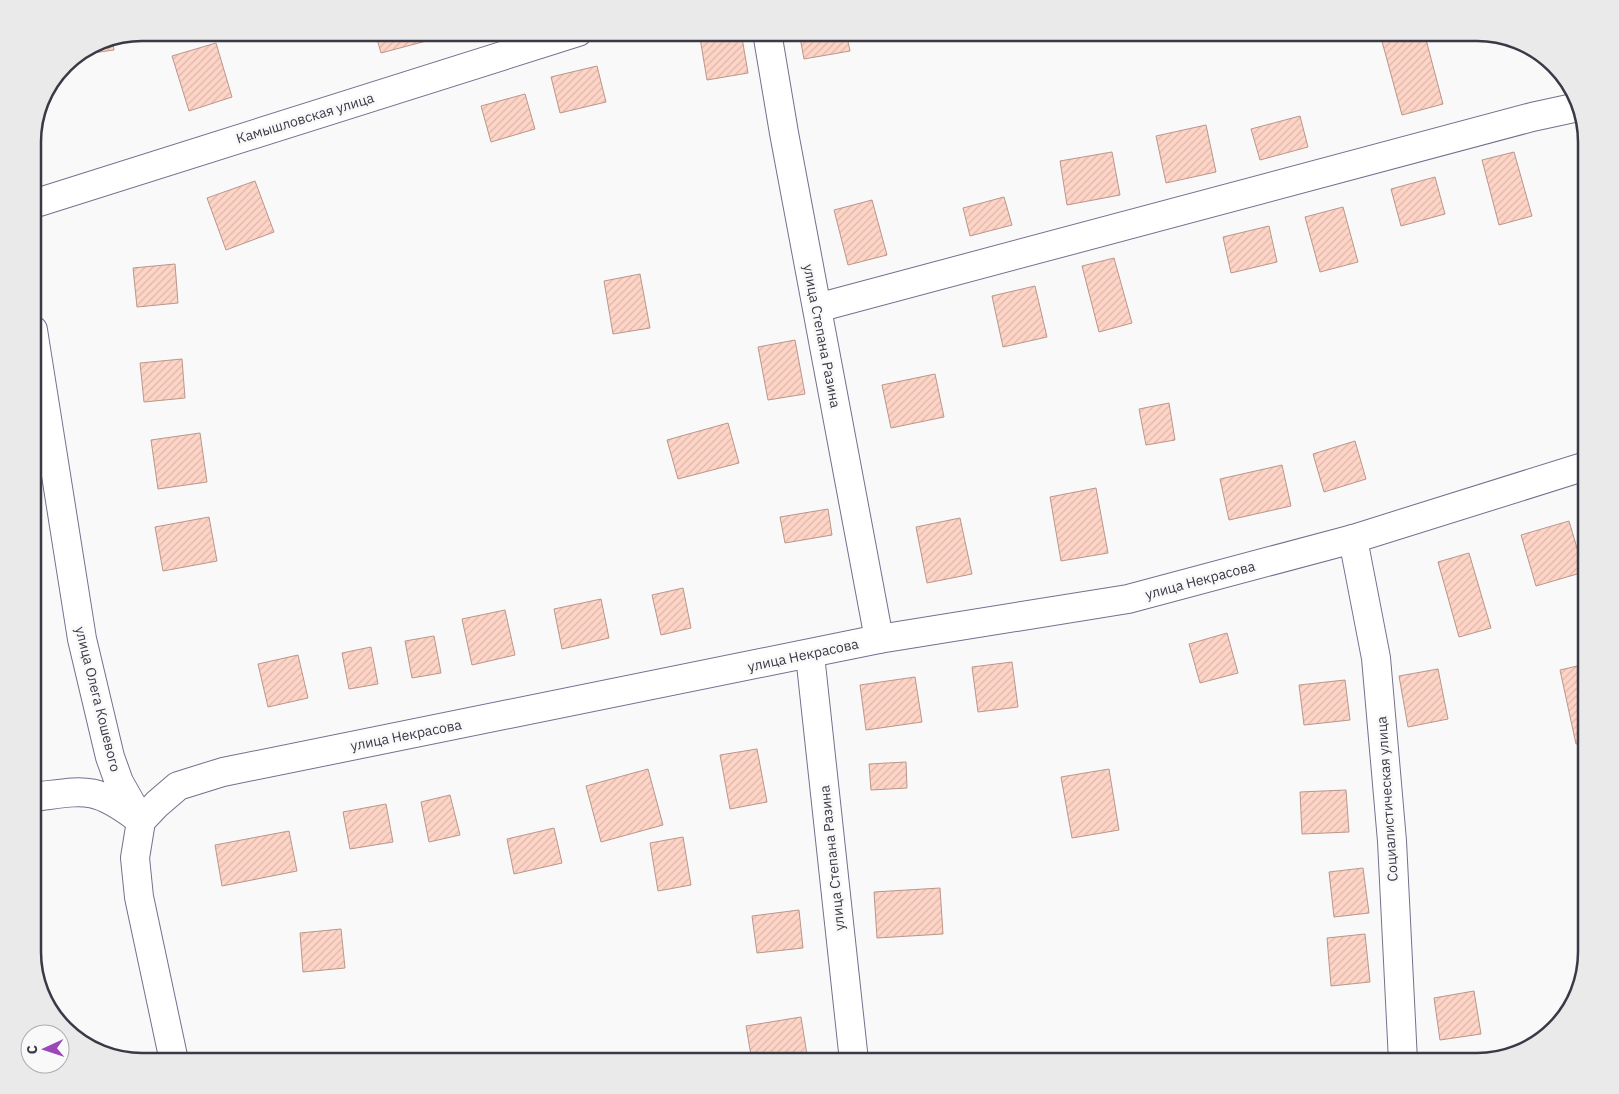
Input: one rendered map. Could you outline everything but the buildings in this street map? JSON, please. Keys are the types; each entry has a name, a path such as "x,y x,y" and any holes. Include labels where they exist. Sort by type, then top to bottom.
{"street":[{"name":"Камышловская улица","path":"41,201 549,41"},
{"name":"улица Степана Разина","path":"769,41 879,639"},
{"path":"817,308 1523,119 1571,108"},
{"name":"улица Олега Кошевого","path":"41,380 82,639 110,757 119,782 141,821"},
{"name":"улица Некрасова","path":"141,821 178,786 223,772 810,655 879,639 1128,599 1353,540 1578,469"},
{"name":"Социалистическая улица","path":"1353,540 1376,658 1392,841 1403,1053"},
{"name":"улица Степана Разина","path":"810,655 853,1053"},
{"path":"41,796 86,790 113,800 141,821 135,858 139,897 172,1053"}]}
